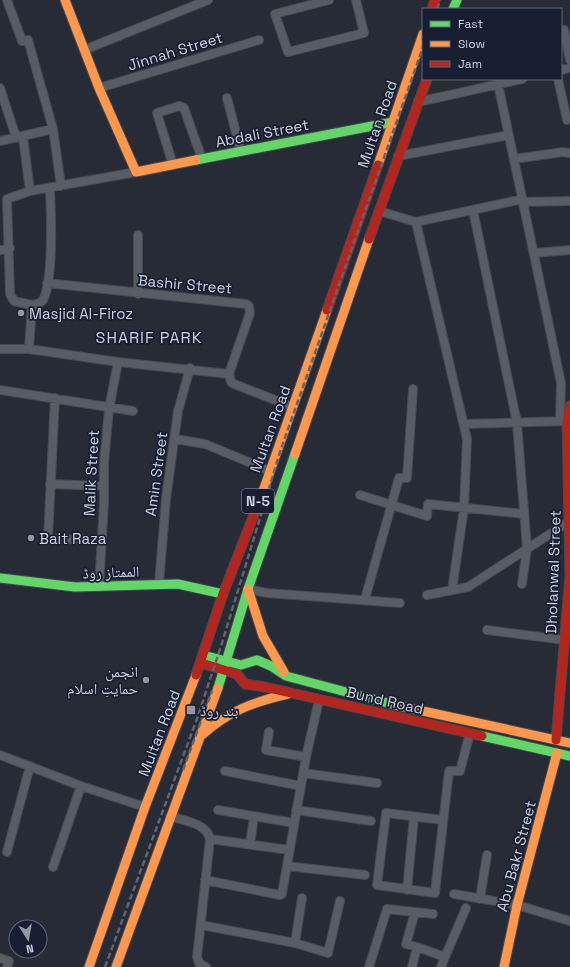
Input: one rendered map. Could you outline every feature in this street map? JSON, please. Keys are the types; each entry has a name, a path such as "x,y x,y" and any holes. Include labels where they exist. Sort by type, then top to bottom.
{"main road":[{"path":"65,0 99,88 136,172"},
{"name":"Multan Road","path":"90,967 145,807 202,659 223,594 293,407 422,37"},
{"name":"Multan Road","path":"116,967 224,671 248,590 398,156 427,80"},
{"name":"Abdali Street","path":"136,172 393,122"},
{"name":"Dholanwal Street","path":"556,740 570,570 570,506 566,421 570,406"},
{"name":"الممتاز روڈ","path":"0,578 60,585 99,587 159,584 197,587 223,594"},
{"path":"248,590 264,636 286,676"},
{"name":"Bund Road","path":"202,659 241,665 256,660 271,666 286,676 323,687 399,706 570,743"},
{"name":"Bund Road","path":"202,659 224,671 237,674 242,683 247,686 265,687 289,694 570,756"},
{"path":"200,736 221,718 241,707 289,694"},
{"path":"520,745 523,732"},
{"name":"Abu Bakr Street","path":"504,967 517,905 558,753"}],"street":[{"path":"7,0 22,41 28,40 53,129 61,186"},
{"path":"84,50 208,0"},
{"path":"329,0 275,14 288,52 364,33 356,0"},
{"path":"564,30 570,60"},
{"name":"Jinnah Street","path":"99,88 259,40"},
{"path":"418,102 498,82 514,80"},
{"path":"558,80 567,120"},
{"path":"464,424 566,421 561,382 498,82"},
{"path":"0,88 19,137 30,191"},
{"path":"227,98 241,152"},
{"path":"173,165 157,113 179,106 184,108 202,159"},
{"path":"0,141 53,129"},
{"path":"398,156 509,135"},
{"path":"514,159 563,152 570,153"},
{"path":"50,189 52,221 47,283 42,300 39,304 32,305 14,302 11,298 7,199 30,191 50,189 136,172"},
{"path":"379,211 416,222 523,201 570,201"},
{"path":"473,210 517,422 527,548 522,584"},
{"path":"416,222 468,439 464,508 452,590"},
{"path":"138,235 138,294"},
{"path":"0,250 10,248"},
{"path":"534,253 570,250"},
{"name":"Bashir Street","path":"47,283 138,294 246,304 249,306 250,313 229,374"},
{"path":"29,349 32,305"},
{"path":"0,349 29,349 118,362 190,368 229,374 231,382 234,384 293,407"},
{"name":"Malik Street","path":"99,587 104,463 109,407 118,362"},
{"name":"Amin Street","path":"159,584 166,499 178,411 190,368"},
{"path":"365,599 399,478 407,478 413,389"},
{"path":"0,390 133,411"},
{"path":"55,398 50,484 49,539 102,540"},
{"path":"175,439 205,444 270,471"},
{"path":"50,484 104,486"},
{"path":"360,495 426,516 428,504 524,514"},
{"path":"427,595 468,587 570,521"},
{"path":"248,590 267,593 365,599 400,603"},
{"path":"487,630 565,640"},
{"path":"205,880 281,894 306,757 319,700"},
{"path":"269,732 266,750 306,757"},
{"path":"443,820 386,814 377,884 407,890 435,892 450,770 460,771 470,733"},
{"path":"0,755 81,786 145,807"},
{"path":"7,852 30,766"},
{"path":"225,771 301,786"},
{"path":"303,773 377,783"},
{"path":"53,867 81,786"},
{"path":"218,810 294,823"},
{"path":"296,810 371,821"},
{"path":"170,816 204,827 209,833 210,839 197,957 199,963 206,967"},
{"path":"250,844 254,817"},
{"path":"407,890 414,817"},
{"path":"210,839 289,850"},
{"path":"480,898 487,855"},
{"path":"286,866 365,875"},
{"path":"454,894 517,905 570,921"},
{"path":"296,943 302,898"},
{"path":"201,925 296,943 328,953 340,901"},
{"path":"441,967 466,908"},
{"path":"369,967 387,909 433,914"},
{"path":"415,912 406,944 444,957"},
{"path":"412,967 417,947"},
{"path":"0,958 9,961 7,967"}],"railway":[{"path":"437,8 440,0"},
{"path":"105,967 198,716 222,643 281,449 422,50"},
{"path":"183,770 212,691"}],"traffic: fast":[{"path":"453,8 457,0"},
{"path":"196,160 393,122"},
{"path":"218,688 248,589 295,454"},
{"path":"0,578 75,587 178,584 223,594"},
{"path":"203,655 241,665 257,660 271,666 286,676 395,705"},
{"path":"482,736 570,756"}],"traffic: slow":[{"path":"65,0 99,88 136,172 196,160"},
{"path":"378,165 422,37"},
{"path":"295,454 369,239"},
{"path":"262,494 327,310"},
{"path":"248,589 263,636 284,672"},
{"path":"89,967 145,807 196,675"},
{"path":"116,967 218,688"},
{"path":"202,735 222,720 242,708 264,700 288,694"},
{"path":"395,705 570,743"},
{"path":"504,967 517,905 557,753"}],"traffic: jam":[{"path":"432,8 435,0"},
{"path":"369,239 427,80"},
{"path":"327,310 378,165"},
{"path":"556,740 570,576 567,421 570,406"},
{"path":"196,675 223,594 262,494"},
{"path":"201,663 237,674 245,684 265,687 482,736"}],"place":[{"name":"Masjid Al-Firoz","path":"21,313"},
{"name":"Bait Raza","path":"31,538"},
{"name":"انجمن حمایتِ اسلام","path":"146,680"},
{"name":"بند روڈ","path":"191,710"}],"district":[{"name":"SHARIF PARK","path":"149,337"}]}
